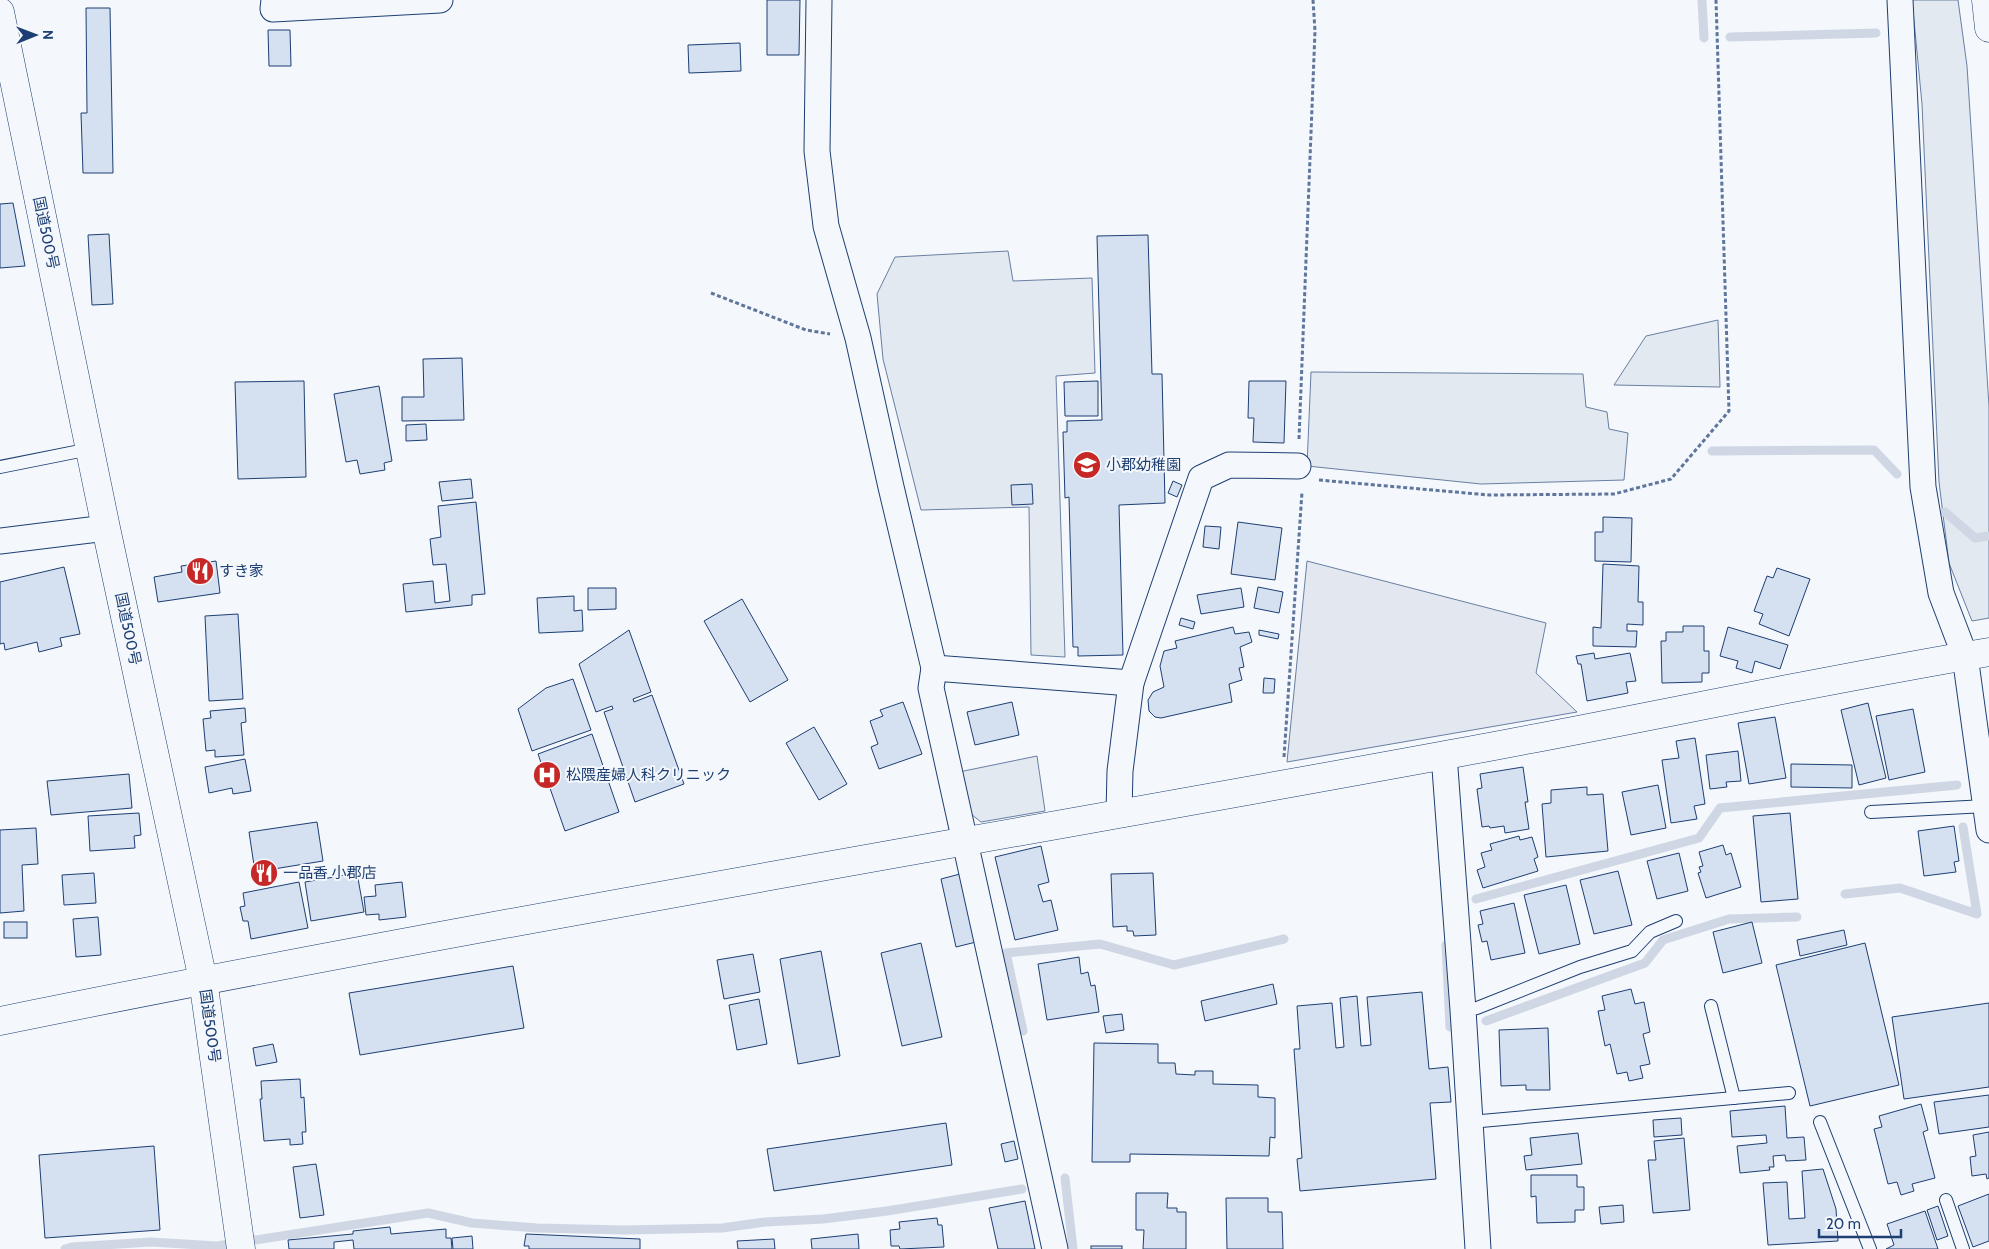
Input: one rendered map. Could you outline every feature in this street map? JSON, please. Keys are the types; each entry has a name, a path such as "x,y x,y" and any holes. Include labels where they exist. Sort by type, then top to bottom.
{"main road":[{"path":"1986,0 1989,28"},
{"name":"国道500号","path":"0,12 106,528 203,980 241,1249"},
{"path":"0,1021 203,980 1444,755 1977,654"}],"street":[{"path":"274,0 273,9 440,0"},
{"path":"819,0 817,151 826,226 858,338 934,668 931,688 1055,1249"},
{"path":"1900,0 1923,487 1941,593 1977,654 1989,830"},
{"path":"1119,813 1120,772 1131,683 1201,478 1229,465 1301,472"},
{"path":"0,542 106,528"},
{"path":"934,668 1131,683"},
{"path":"1444,755 1478,1249"}],"lane":[{"path":"0,467 90,448"},
{"path":"1871,812 1986,806"},
{"path":"1463,1010 1477,1008 1580,967 1632,951 1650,932 1676,921"},
{"path":"1711,1006 1734,1098"},
{"path":"1470,1122 1789,1093"},
{"path":"1820,1122 1870,1249"},
{"path":"1946,1200 1963,1249"}],"path":[{"path":"1282,784 1301,472 1315,31 1313,0"},
{"path":"1301,472 1489,496 1614,494 1671,479 1729,411 1716,0"},
{"path":"711,293 806,330 858,338"}],"shaded area":[{"path":"1912,0 1958,0 1967,66 1989,406 1989,618 1972,621 1949,563 1939,482 1922,104"},
{"path":"1008,251 1013,281 1092,278 1095,373 1056,376 1065,657 1031,655 1029,507 921,510 883,359 877,294 895,257"},
{"path":"1718,320 1720,387 1614,385 1646,336"},
{"path":"1311,372 1583,374 1586,407 1607,412 1609,429 1628,433 1624,480 1481,484 1307,466"},
{"path":"1307,561 1546,623 1536,673 1577,712 1287,762"},
{"path":"1037,756 1045,811 981,822 966,810 959,772"}],"building":[{"path":"767,0 800,0 799,55 767,55"},
{"path":"86,8 110,8 113,173 83,173 81,113 87,113"},
{"path":"268,30 290,30 291,66 269,66"},
{"path":"740,43 741,71 689,73 688,45"},
{"path":"13,203 25,266 0,268 0,204"},
{"path":"109,234 113,304 92,305 88,235"},
{"path":"1148,235 1152,374 1162,374 1165,503 1119,505 1123,655 1078,656 1078,647 1073,647 1069,497 1065,498 1063,432 1067,432 1067,421 1102,420 1097,236"},
{"path":"462,358 464,420 402,421 402,397 424,397 423,359"},
{"path":"304,381 306,477 238,479 235,382"},
{"path":"1098,381 1098,416 1065,416 1064,382"},
{"path":"1249,381 1286,381 1284,443 1253,442 1254,418 1248,418"},
{"path":"379,386 392,461 384,463 385,470 360,474 357,460 346,462 334,394"},
{"path":"426,424 427,440 406,441 406,425"},
{"path":"471,479 473,498 442,501 439,482"},
{"path":"1173,481 1182,485 1177,497 1168,493"},
{"path":"1032,484 1033,504 1012,505 1011,485"},
{"path":"476,502 485,594 472,595 472,605 406,612 403,584 433,581 435,603 450,601 446,564 433,565 430,539 441,537 438,506"},
{"path":"1603,517 1632,518 1631,562 1595,561 1595,532 1603,532"},
{"path":"1238,522 1282,528 1275,580 1231,574"},
{"path":"1205,526 1221,527 1219,549 1203,547"},
{"path":"216,561 220,593 158,602 154,577 182,572 181,566"},
{"path":"1603,564 1639,566 1638,602 1643,602 1643,625 1627,624 1627,631 1637,631 1636,647 1593,646 1593,627 1601,628"},
{"path":"64,567 80,634 60,638 62,646 39,652 37,642 5,650 4,643 0,644 0,582"},
{"path":"1777,568 1810,579 1789,636 1759,624 1763,614 1754,611 1767,576 1773,578"},
{"path":"1258,587 1283,592 1279,613 1254,608"},
{"path":"588,588 616,588 616,609 588,610"},
{"path":"1241,588 1244,607 1201,614 1197,595"},
{"path":"574,596 574,611 582,610 583,631 539,633 537,598"},
{"path":"742,599 788,680 750,702 704,621"},
{"path":"238,614 243,699 209,701 205,616"},
{"path":"1181,618 1195,622 1193,629 1179,625"},
{"path":"1683,626 1704,626 1704,651 1709,651 1709,673 1702,673 1702,682 1662,683 1661,641 1666,641 1666,632 1683,632"},
{"path":"1233,627 1235,634 1249,632 1252,642 1240,647 1244,667 1239,668 1242,680 1229,684 1232,702 1161,718 1155,717 1149,711 1148,700 1153,692 1164,687 1160,666 1164,651 1177,648 1175,641"},
{"path":"1728,627 1788,645 1780,669 1755,661 1752,673 1736,668 1738,661 1720,656"},
{"path":"629,630 651,692 633,699 634,702 652,695 684,784 635,802 604,712 613,709 612,706 596,712 579,664"},
{"path":"1259,630 1279,634 1278,639 1259,635"},
{"path":"1594,653 1595,659 1630,653 1636,681 1626,682 1628,693 1587,701 1581,664 1578,664 1576,656"},
{"path":"1264,678 1275,679 1274,693 1263,693"},
{"path":"573,679 591,730 532,751 518,709 546,688"},
{"path":"903,702 922,754 879,769 871,747 878,744 870,721 883,716 880,710"},
{"path":"1012,702 1019,735 975,745 967,712"},
{"path":"1868,703 1886,778 1859,785 1841,710"},
{"path":"245,708 246,722 241,723 244,755 215,757 215,750 206,751 203,719 211,718 210,711"},
{"path":"1913,709 1925,772 1889,780 1876,716"},
{"path":"1775,717 1786,778 1749,784 1738,723"},
{"path":"814,727 847,784 819,800 786,743"},
{"path":"592,734 619,812 565,831 538,754"},
{"path":"1695,738 1705,804 1694,806 1697,819 1671,823 1662,760 1679,758 1676,741"},
{"path":"1738,751 1741,781 1726,782 1727,787 1710,789 1706,755"},
{"path":"245,759 251,791 233,794 232,788 209,793 205,767"},
{"path":"1791,764 1852,765 1852,788 1791,787"},
{"path":"1523,767 1528,802 1525,802 1529,829 1505,833 1504,826 1482,827 1477,789 1482,788 1480,774"},
{"path":"129,774 132,808 51,815 47,781"},
{"path":"1658,785 1666,828 1631,835 1622,792"},
{"path":"1587,787 1587,795 1603,794 1608,851 1546,857 1542,804 1551,803 1551,790"},
{"path":"139,813 141,835 134,836 135,848 90,851 88,816"},
{"path":"1790,813 1798,899 1761,902 1753,816"},
{"path":"317,822 323,861 255,872 249,832"},
{"path":"1954,826 1959,861 1954,862 1956,872 1924,876 1918,831"},
{"path":"36,828 38,864 22,865 24,911 0,913 0,830"},
{"path":"1519,836 1520,840 1532,837 1538,857 1534,859 1538,871 1483,888 1477,870 1485,867 1481,853 1492,850 1490,844"},
{"path":"1723,845 1726,855 1731,853 1741,887 1706,898 1698,873 1701,872 1699,867 1703,866 1699,852"},
{"path":"1041,846 1049,882 1038,885 1043,902 1051,900 1058,930 1015,940 995,857"},
{"path":"1679,853 1688,891 1657,899 1647,861"},
{"path":"1618,871 1632,925 1594,934 1580,880"},
{"path":"94,873 96,903 64,905 62,875"},
{"path":"357,873 364,912 311,921 305,882"},
{"path":"1153,873 1156,935 1134,936 1133,931 1127,931 1127,926 1113,927 1111,874"},
{"path":"960,874 976,942 956,947 941,879"},
{"path":"299,882 308,928 251,939 248,921 243,921 240,907 245,906 243,893"},
{"path":"402,882 406,917 379,920 379,914 366,915 364,897 376,896 375,885"},
{"path":"1566,885 1580,944 1539,954 1524,895"},
{"path":"1514,903 1525,953 1491,960 1487,941 1482,942 1478,925 1483,924 1480,911"},
{"path":"98,917 101,955 76,957 73,919"},
{"path":"4,922 27,922 27,938 4,938"},
{"path":"1752,922 1762,963 1723,973 1713,932"},
{"path":"1844,930 1847,945 1800,956 1797,940"},
{"path":"921,943 942,1037 902,1046 881,953"},
{"path":"1865,943 1899,1085 1810,1106 1776,965"},
{"path":"821,951 840,1056 798,1064 780,959"},
{"path":"753,954 760,992 724,999 717,960"},
{"path":"1079,957 1081,974 1088,972 1091,986 1095,985 1099,1012 1047,1020 1038,964"},
{"path":"513,966 524,1028 360,1055 349,993"},
{"path":"1273,984 1277,1004 1205,1021 1201,1001"},
{"path":"1631,989 1635,1004 1644,1002 1650,1032 1643,1034 1650,1064 1640,1066 1643,1078 1629,1081 1627,1072 1617,1074 1610,1044 1605,1046 1598,1011 1605,1010 1602,996"},
{"path":"1422,992 1429,1069 1448,1067 1451,1102 1430,1103 1436,1179 1300,1191 1297,1159 1302,1158 1294,1049 1300,1049 1297,1006 1332,1003 1336,1048 1344,1047 1340,998 1357,996 1361,1046 1371,1045 1367,997"},
{"path":"759,999 767,1044 737,1050 729,1005"},
{"path":"1989,1003 1989,1087 1904,1099 1892,1017"},
{"path":"1122,1014 1124,1030 1106,1033 1103,1016"},
{"path":"1548,1028 1550,1090 1526,1090 1526,1085 1501,1086 1499,1030"},
{"path":"1094,1043 1158,1044 1158,1063 1175,1063 1176,1074 1195,1075 1195,1071 1213,1071 1213,1084 1258,1085 1258,1097 1275,1098 1275,1138 1270,1137 1269,1156 1130,1154 1130,1162 1092,1162"},
{"path":"273,1044 277,1062 256,1066 253,1048"},
{"path":"300,1079 301,1098 304,1097 306,1132 302,1132 303,1144 290,1145 290,1139 264,1141 260,1099 262,1099 261,1081"},
{"path":"1989,1095 1989,1127 1939,1134 1934,1102"},
{"path":"1921,1104 1928,1130 1923,1132 1935,1178 1912,1184 1914,1191 1901,1195 1897,1182 1888,1184 1874,1129 1882,1127 1879,1116"},
{"path":"1785,1106 1787,1138 1804,1137 1806,1160 1786,1161 1785,1155 1773,1156 1774,1167 1769,1167 1770,1170 1740,1173 1737,1146 1767,1143 1766,1135 1732,1137 1730,1111"},
{"path":"1681,1118 1682,1135 1654,1137 1653,1120"},
{"path":"946,1123 952,1165 774,1191 767,1149"},
{"path":"1989,1132 1989,1178 1987,1179 1986,1174 1972,1176 1970,1157 1976,1156 1973,1135"},
{"path":"1578,1133 1582,1164 1526,1170 1524,1156 1532,1155 1530,1138"},
{"path":"1684,1138 1690,1210 1653,1213 1648,1160 1656,1160 1654,1141"},
{"path":"1014,1141 1018,1159 1005,1162 1001,1144"},
{"path":"154,1146 160,1230 45,1238 39,1155"},
{"path":"316,1164 324,1215 300,1218 293,1167"},
{"path":"1823,1169 1836,1209 1838,1241 1768,1245 1763,1183 1787,1182 1789,1219 1805,1218 1802,1171"},
{"path":"1531,1175 1577,1175 1577,1187 1584,1187 1584,1210 1575,1210 1575,1222 1537,1223 1536,1196 1531,1197"},
{"path":"1136,1193 1168,1193 1167,1208 1177,1208 1177,1212 1186,1212 1186,1249 1143,1249 1144,1230 1136,1230"},
{"path":"1989,1194 1989,1241 1973,1247 1958,1206"},
{"path":"1226,1198 1268,1198 1268,1212 1282,1212 1283,1249 1227,1249"},
{"path":"1025,1201 1035,1249 998,1249 989,1208"},
{"path":"1623,1205 1624,1222 1601,1224 1599,1207"},
{"path":"1938,1206 1948,1236 1937,1240 1927,1210"},
{"path":"1925,1211 1938,1249 1886,1249 1894,1245 1887,1224"},
{"path":"937,1218 938,1225 942,1225 944,1247 900,1249 899,1246 891,1246 890,1230 900,1229 899,1222"},
{"path":"390,1227 391,1234 446,1229 446,1238 451,1238 452,1249 354,1249 353,1240 334,1242 334,1249 289,1249 288,1240 353,1234 353,1231"},
{"path":"526,1234 640,1239 640,1249 529,1249 529,1246 524,1246"},
{"path":"858,1234 859,1249 812,1249 811,1239"},
{"path":"472,1236 473,1249 453,1249 452,1238"},
{"path":"774,1239 775,1249 738,1249 737,1241"},
{"path":"1091,1246 1122,1246 1122,1249 1091,1249"}],"waterway":[{"path":"1702,0 1704,38"},
{"path":"1730,37 1876,33"},
{"path":"1712,451 1874,450 1897,474"},
{"path":"1945,512 1975,538 1989,536"},
{"path":"1476,899 1699,838 1720,808 1957,785"},
{"path":"1845,894 1900,888 1977,914 1963,827"},
{"path":"1486,1021 1645,963 1663,940 1729,919 1797,917"},
{"path":"1023,1031 1006,953 1100,944 1174,965 1284,939"},
{"path":"1446,945 1450,1027"},
{"path":"1065,1178 1073,1249"},
{"path":"65,1249 151,1242 217,1246 428,1213 472,1223 537,1228 625,1230 722,1228 765,1222 823,1219 887,1211 1022,1189"}],"place":[{"name":"小郡幼稚園","path":"1087,465"},
{"name":"すき家","path":"200,571"},
{"name":"松隈産婦人科クリニック","path":"547,775"},
{"name":"一品香 小郡店","path":"264,873"}]}
